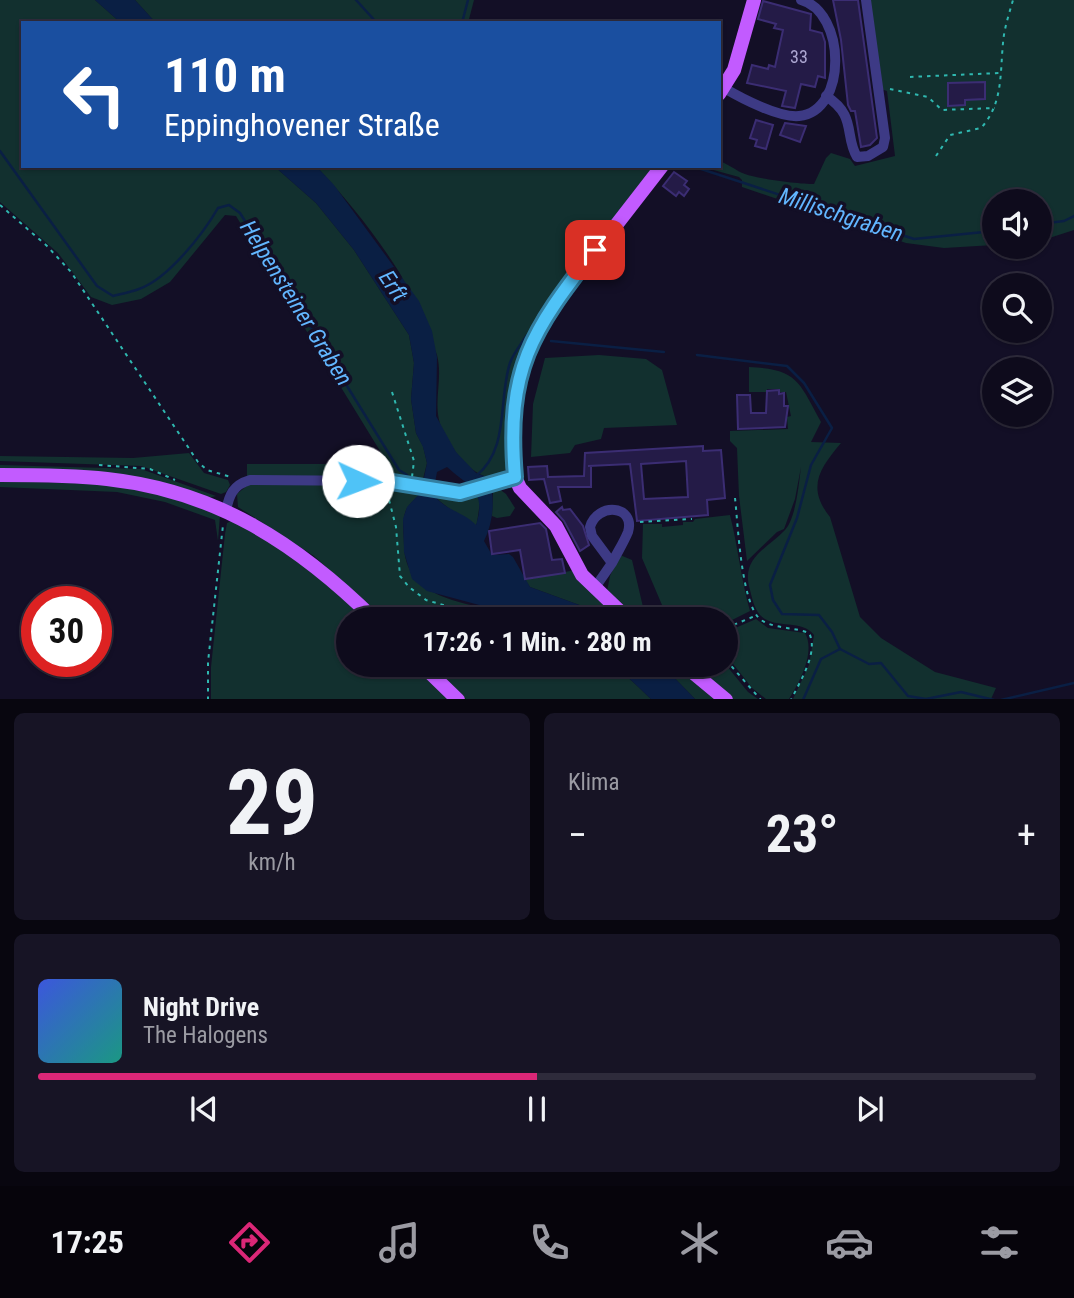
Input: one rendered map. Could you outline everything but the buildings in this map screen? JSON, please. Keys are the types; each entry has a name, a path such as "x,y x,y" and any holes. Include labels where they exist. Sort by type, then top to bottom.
{"main road":[{"path":"721,91 739,56 754,0"},
{"path":"614,607 594,589 574,562 556,526 520,488 515,477 515,399 518,379 531,340 565,288 660,168"},
{"path":"0,475 77,477 140,484 226,510 270,533 311,561 362,607"},
{"path":"434,677 457,699"},
{"path":"699,677 726,699"}],"street":[{"path":"721,91 793,116 809,113 826,96 835,74 835,51 827,23 814,6 801,0"},
{"path":"814,6 827,0"},
{"path":"826,96 838,105 851,126 857,157 868,156 883,147 885,138 866,0"},
{"path":"226,510 232,491 242,482 258,479 383,481 468,492 515,477"},
{"path":"594,589 612,563 628,531 626,515 606,510 592,520 590,527 592,536 612,563"}],"path":[{"path":"936,156 950,135 981,128 995,108 1004,32 1013,0"},
{"path":"911,77 1000,73"},
{"path":"890,89 928,97 942,110 995,108"},
{"path":"0,205 47,246 71,272 198,462 207,470 242,482"},
{"path":"393,393 414,461 410,485"},
{"path":"383,481 396,527 400,576 426,600 450,607"},
{"path":"735,498 746,587 756,615 770,625 809,633 812,639 809,660 791,699"},
{"path":"208,699 211,626 226,510"},
{"path":"628,523 692,519"},
{"path":"738,623 756,615"},
{"path":"738,673 761,699"}],"green space":[{"path":"0,0 95,0 119,21 21,21 21,168 276,168 316,203 354,250 409,335 414,363 411,399 416,433 427,463 422,483 375,476 247,476 247,464 388,464 236,216 225,215 170,282 141,299 112,305 91,297 58,253 0,202"},
{"path":"135,0 474,0 469,21 154,21"},
{"path":"870,0 1074,0 1074,230 1052,237 1052,189 982,189 982,246 944,248 906,243 742,187 739,177 706,168 721,168 721,162 751,176 814,184 831,153 850,159 855,166 895,156 887,91 881,89"},
{"path":"318,168 654,168 539,316 507,468 498,475 489,477 471,469 455,452 444,434 437,404 437,355 399,272 349,204"},
{"path":"599,355 646,359 662,370 677,425 604,428 601,439 575,445 570,453 531,457 533,404 545,358"},
{"path":"749,367 778,371 795,380 821,422 811,442 841,443 822,469 817,487 830,517 860,617 881,638 935,672 996,688 991,699 793,699 809,665 814,635 802,627 773,622 760,615 748,579 752,562 757,555 789,525 796,500 801,467 795,499 784,529 777,532 747,561 739,496 737,448 730,441 730,431 788,429 787,417 791,416 786,392 767,389 767,392 749,392"},
{"path":"189,453 204,473 228,480 230,485 226,492 221,494 141,466 0,461 0,456 133,458"},
{"path":"0,465 141,469 216,496 208,498 0,470"},
{"path":"0,481 107,484 169,497 220,515 218,541 215,520 165,502 117,492 0,487"},
{"path":"249,484 375,485 421,492 407,508 403,522 408,566 418,581 433,592 451,600 481,607 371,607 314,556 238,507 237,494"},
{"path":"498,488 506,494 515,508 510,516 492,516 493,490"},
{"path":"433,494 471,497 477,495 480,502 475,526 446,506"},
{"path":"730,515 750,611 738,617 738,607 663,607 642,558 643,524 662,524 662,527 683,525 683,522 693,522 695,519"},
{"path":"233,520 287,551 354,607 336,607 336,677 427,677 450,699 211,699 211,667 227,523"},
{"path":"620,555 632,560 643,607 622,607 607,591 610,576"},
{"path":"575,570 610,607 584,607 530,587 525,580"},
{"path":"756,619 768,628 805,633 809,649 807,658 789,699 766,699 752,688 738,670 738,627"},
{"path":"443,677 628,677 651,699 466,699"},
{"path":"674,677 693,677 721,699 695,699"},
{"path":"706,677 736,677 758,699 733,699"}],"water":[{"path":"95,0 135,0 154,21 119,21"},
{"name":"Erft","path":"276,168 318,168 334,185 419,301 432,331 437,357 436,416 456,452 476,473 489,478 492,510 484,541 492,555 509,554 530,587 584,607 487,607 427,591 412,579 404,552 403,519 407,507 421,492 427,463 416,433 411,399 414,363 409,335 354,250 316,203","holes":["447,467 474,490 479,504 476,525 443,504 433,494 437,472"]},
{"path":"628,677 674,677 695,699 651,699"}],"waterway":[{"name":"Millischgraben","path":"356,0 375,21"},
{"path":"463,21 468,0"},
{"name":"Helpensteiner Graben","path":"0,151 97,286 113,296 150,284 173,266 218,208 229,205 240,213 399,470 407,475"},
{"name":"Millischgraben","path":"698,168 914,239 982,232"},
{"name":"Millischgraben","path":"1052,222 1074,216"},
{"path":"476,476 487,465 494,452 499,438 506,377 510,363 527,335"},
{"path":"551,341 664,352"},
{"path":"697,355 787,366 804,383 832,428 811,465 797,518 770,585 773,600 782,614 819,615 832,632 840,649 869,664 881,663 908,696 926,699"},
{"name":"Helpensteiner Graben","path":"413,478 426,482"},
{"path":"803,699 821,659 840,649"},
{"path":"1005,699 1074,683"},
{"path":"926,699 961,692 990,699"}],"route":[{"path":"358,481 392,482 460,493 515,477 515,399 524,359 544,318 595,250"}]}
